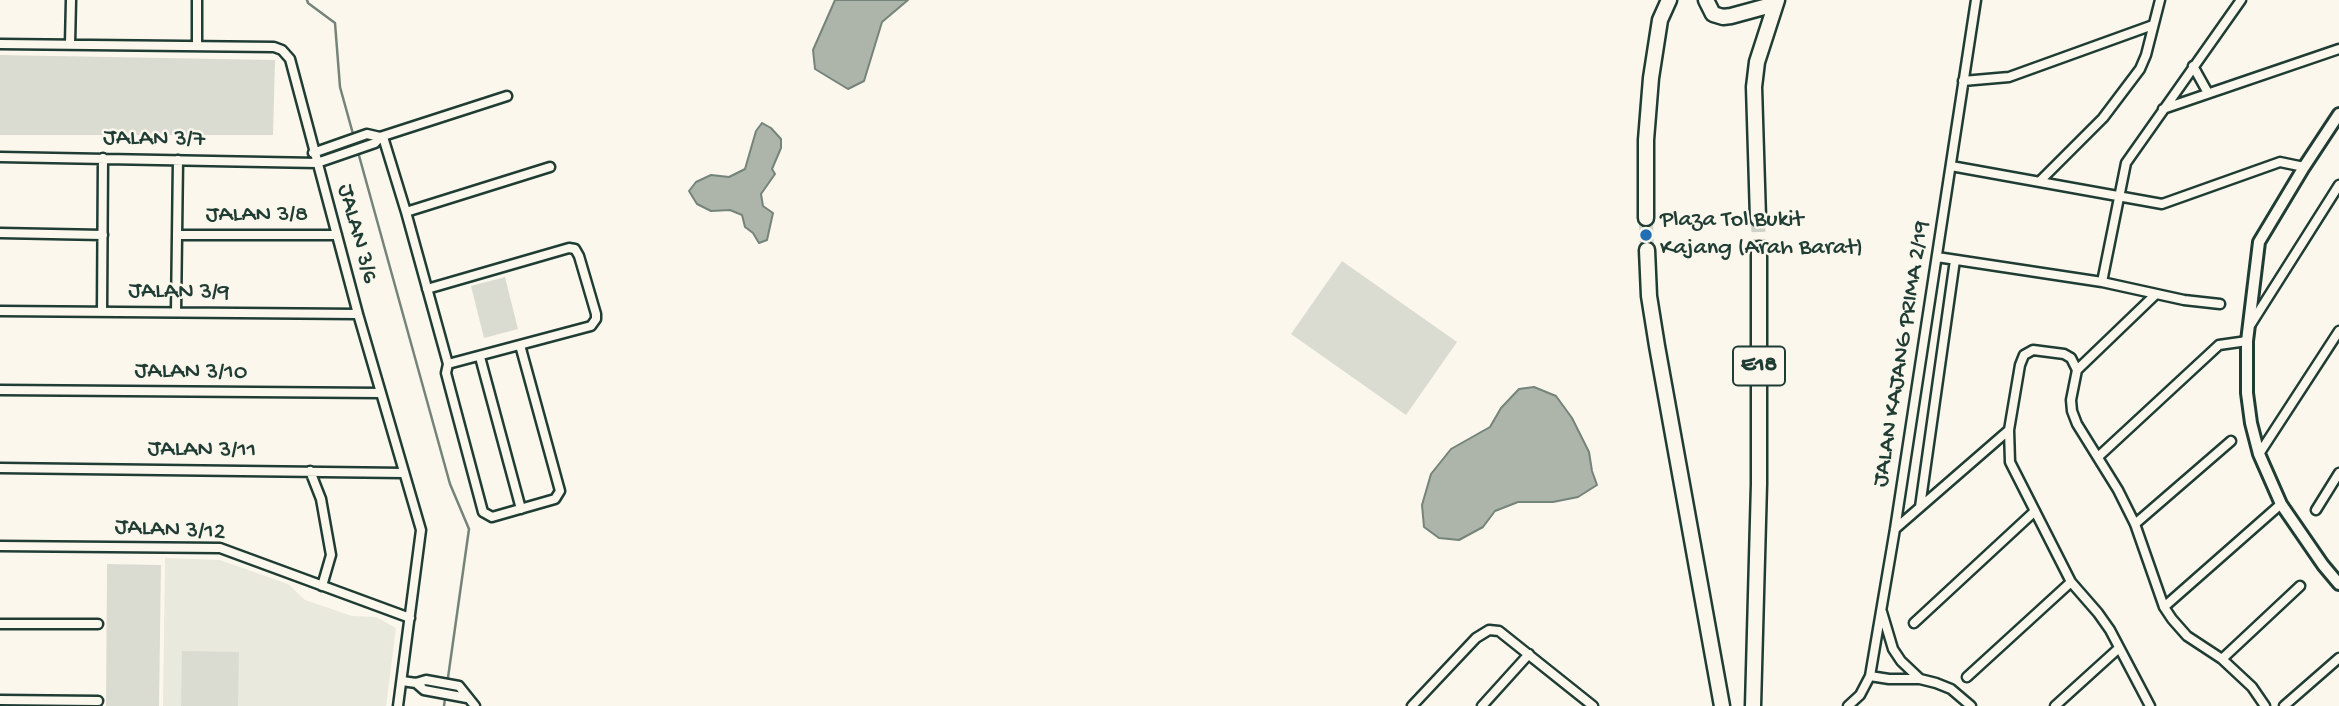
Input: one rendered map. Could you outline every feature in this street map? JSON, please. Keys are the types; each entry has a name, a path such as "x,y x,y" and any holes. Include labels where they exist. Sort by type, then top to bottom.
{"highway":[{"path":"1646,218 1646,140 1651,78 1660,20 1669,0"},
{"path":"1706,0 1713,14 1723,17 1776,2"},
{"path":"1758,218 1754,87 1757,62 1776,2"},
{"name":"E18","path":"1754,701 1759,484 1759,249"},
{"path":"1647,250 1649,296 1657,346 1722,706"}],"street":[{"path":"70,44 71,0"},
{"path":"197,0 197,45"},
{"name":"JALAN KAJANG PRIMA 2/19","path":"1849,706 1860,695 1870,676 1976,0"},
{"path":"2041,180 2103,118 2140,69 2160,0"},
{"path":"2102,282 2126,163 2241,0"},
{"path":"1963,81 2010,78 2153,24"},
{"name":"JALAN 3/6","path":"0,44 274,47 282,50 290,59 358,314 421,530 398,706"},
{"path":"2163,109 2339,49"},
{"path":"2193,66 2208,93"},
{"path":"317,163 371,144 381,137 507,96"},
{"path":"2339,114 2259,242 2247,341 2247,393 2259,454 2281,505 2339,584"},
{"path":"306,162 315,151 366,134 381,137"},
{"path":"381,137 406,212 448,364 446,373 483,512 492,517 555,499 560,491 520,345"},
{"name":"JALAN 3/7","path":"0,157 317,163"},
{"path":"102,311 103,158"},
{"path":"176,312 178,160"},
{"path":"1951,166 2041,180 2162,204 2280,162 2304,167"},
{"path":"406,212 550,167"},
{"path":"2248,329 2339,185"},
{"path":"0,233 103,235"},
{"name":"JALAN 3/8","path":"177,235 337,235"},
{"path":"427,289 569,248 575,249 579,256 596,319 591,327 448,364"},
{"path":"1937,257 2102,282 2220,304"},
{"path":"1920,507 1955,260"},
{"path":"2156,294 2077,370 2071,400 2072,411 2077,425 2118,489 2135,524 2164,607 2172,620 2188,636 2222,659 2252,687 2265,706"},
{"name":"JALAN 3/9","path":"0,311 358,314"},
{"path":"2259,454 2339,331"},
{"path":"2098,457 2219,345 2247,341"},
{"path":"2077,370 2071,358 2064,354 2033,350 2024,355 2009,430 2010,462 2071,582 2098,612 2150,706"},
{"path":"480,357 521,509"},
{"name":"JALAN 3/10","path":"0,390 381,393"},
{"path":"1895,529 2009,430"},
{"path":"2135,524 2231,441"},
{"name":"JALAN 3/11","path":"0,468 404,473"},
{"path":"310,471 321,499 331,555 322,586"},
{"path":"2316,510 2339,473"},
{"path":"2164,607 2281,505"},
{"path":"1914,623 2035,511"},
{"name":"JALAN 3/12","path":"0,546 220,548 410,618"},
{"path":"1967,677 2071,582"},
{"path":"2222,659 2300,586"},
{"path":"1881,610 1893,649 1901,662 1920,679"},
{"path":"0,624 98,624"},
{"path":"1412,706 1476,638 1489,630 1499,631 1593,706"},
{"path":"2055,706 2119,648"},
{"path":"1482,706 1529,654"},
{"path":"2284,706 2339,658"},
{"path":"1870,676 1920,679 1951,689 1971,706"},
{"path":"402,681 416,683 426,680 459,686 475,706"},
{"path":"416,683 424,690 467,698"},
{"path":"0,701 97,701"}],"shaded area":[{"path":"835,0 908,0 882,22 864,81 848,89 815,69 813,50"},
{"path":"0,55 275,60 273,135 0,135"},
{"path":"762,123 781,139 781,148 772,169 775,174 761,194 763,206 773,213 767,240 759,243 745,227 742,215 730,210 711,211 697,204 689,191 696,182 711,175 729,177 745,169 756,131"},
{"path":"1342,261 1457,342 1406,415 1291,334"},
{"path":"505,277 518,329 484,338 471,286"},
{"path":"1534,387 1556,396 1572,418 1589,452 1597,485 1578,497 1553,502 1518,502 1495,511 1483,527 1459,540 1439,538 1424,527 1422,505 1431,474 1451,449 1490,427 1501,408 1519,389"},
{"path":"165,558 220,560 288,584 305,600 352,616 376,617 396,628 386,706 163,706"},
{"path":"107,564 161,565 159,706 106,706"},
{"path":"182,651 239,652 238,706 181,706"}],"waterway":[{"path":"307,0 335,23 340,87 450,484 469,529 444,706"}],"tunnel":[{"path":"1646,218 1647,250"},
{"path":"1758,218 1759,249"}],"place":[{"name":"Plaza Tol Bukit Kajang (Arah Barat)","path":"1646,235"}]}
